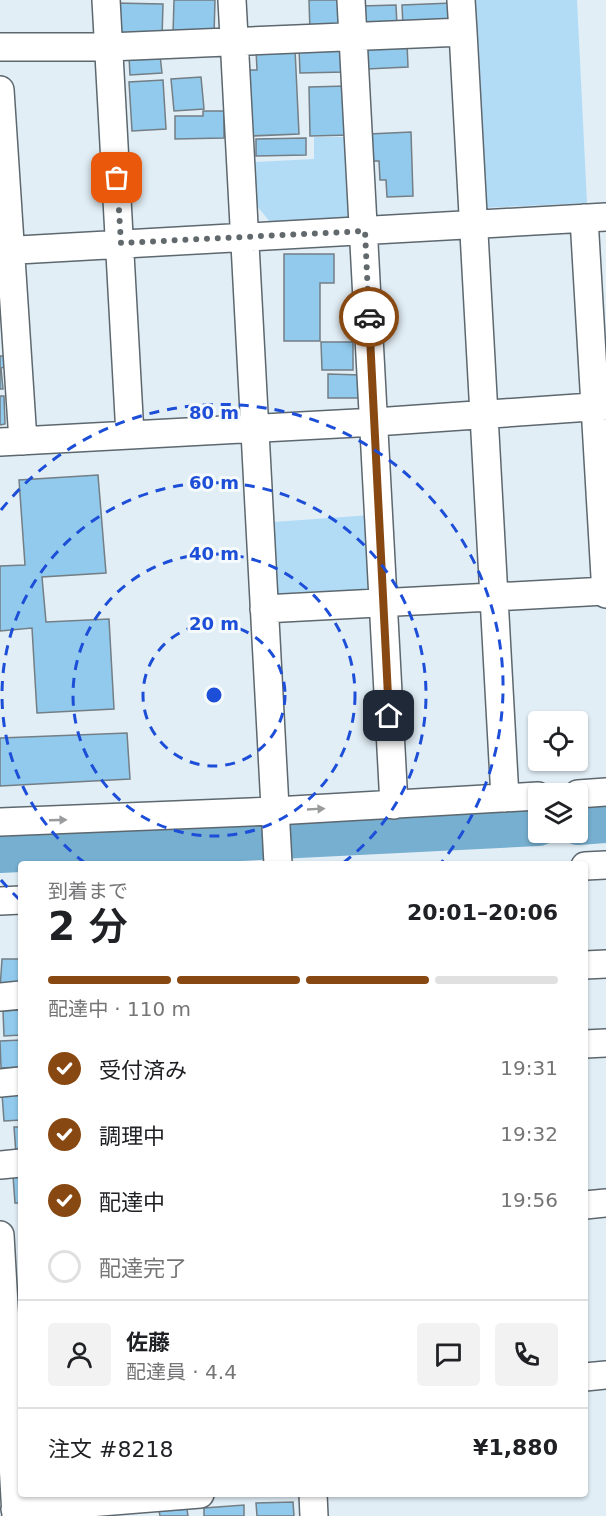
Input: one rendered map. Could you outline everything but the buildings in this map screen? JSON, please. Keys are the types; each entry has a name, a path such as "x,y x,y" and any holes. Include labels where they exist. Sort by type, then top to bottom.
{"street":[{"path":"106,0 130,435"},
{"path":"232,0 278,861"},
{"path":"351,0 394,805"},
{"path":"461,0 505,798"},
{"path":"0,47 109,47 463,32"},
{"path":"0,90 11,441 375,422 601,406"},
{"path":"5,251 595,218 606,592 264,609"},
{"path":"588,793 606,792"},
{"path":"0,822 276,822 394,805 528,797"},
{"path":"588,866 606,865"},
{"path":"0,901 18,900"},
{"path":"588,964 606,964"},
{"path":"0,997 18,995"},
{"path":"588,1044 606,1042"},
{"path":"0,1083 18,1081"},
{"path":"0,1165 18,1163"},
{"path":"588,1205 606,1203"},
{"path":"0,1235 13,1330 10,1420 16,1513 171,1497"},
{"path":"0,1247 18,1245"},
{"path":"588,1377 606,1375"},
{"path":"313,1497 315,1516"}],"shaded area":[{"path":"471,0 577,0 587,203 482,208"},
{"path":"314,137 350,137 354,217 270,222 257,206 253,162 314,159"},
{"path":"371,515 375,597 278,602 273,522"}],"waterway":[{"path":"588,823 606,822"},
{"path":"0,852 528,826"},
{"path":"282,852 606,837"},
{"path":"90,861 271,853"},
{"path":"0,865 18,864"}],"way so far":[{"path":"117,178 121,243 365,231 369,317"}],"route":[{"path":"369,317 389,716"}]}
